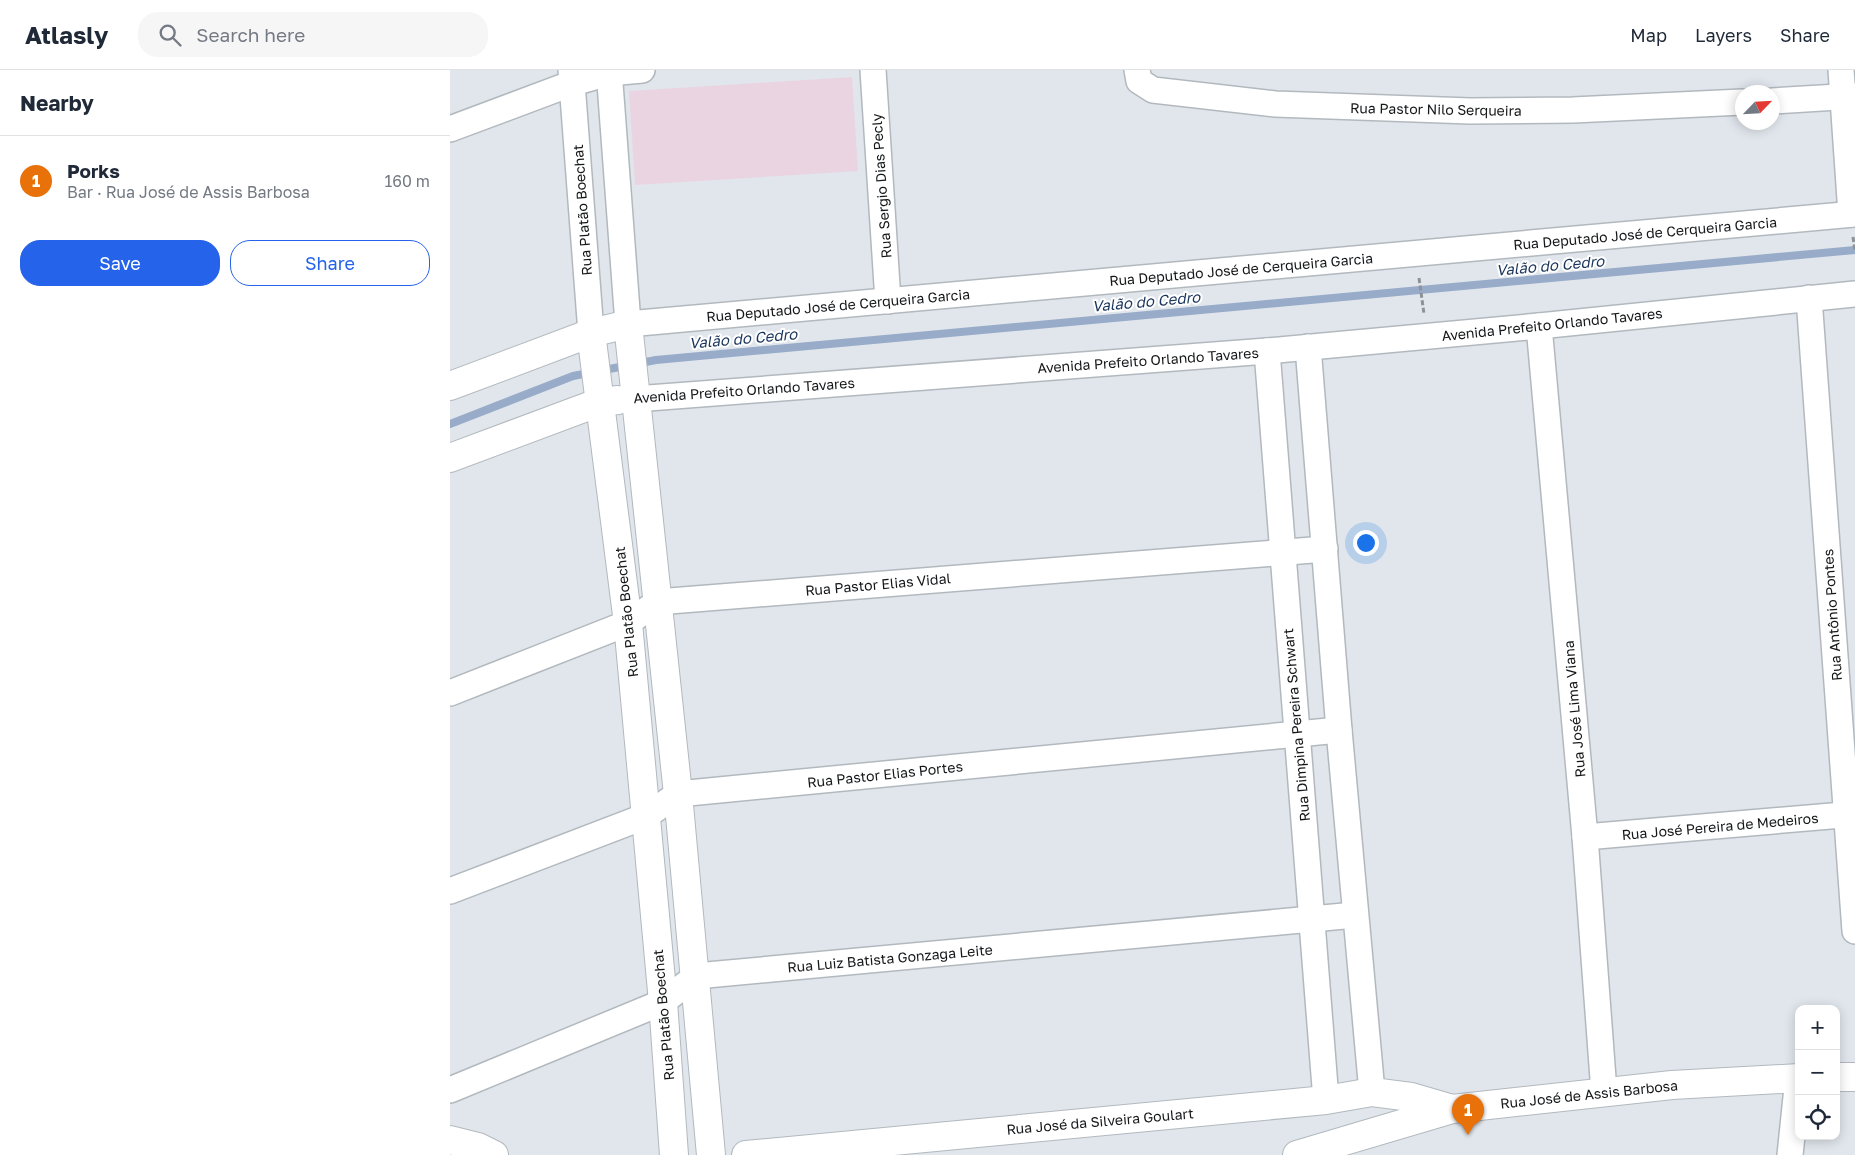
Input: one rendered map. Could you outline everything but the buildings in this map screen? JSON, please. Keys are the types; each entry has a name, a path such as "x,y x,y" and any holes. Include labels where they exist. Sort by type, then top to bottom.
{"main road":[{"path":"450,386 593,344 629,336 678,794 711,1155"},
{"name":"Rua Platão Boechat","path":"593,344 628,622 663,1002 674,1155"},
{"name":"Avenida Prefeito Orlando Tavares","path":"450,458 599,395 634,390"},
{"path":"1840,1077 1855,1077"},
{"name":"Rua José de Assis Barbosa","path":"1297,1155 1452,1109 1672,1085 1795,1078"},
{"name":"Rua José da Silveira Goulart","path":"746,1155 1326,1100 1372,1092 1411,1097 1452,1109"},
{"path":"450,1140 478,1147 494,1155"}],"street":[{"path":"450,128 572,77 609,71 642,70"},
{"name":"Rua Sergio Dias Pecly","path":"874,70 888,301"},
{"path":"1841,70 1849,97 1853,221"},
{"path":"609,71 629,336"},
{"name":"Rua Pastor Nilo Serqueira","path":"1137,72 1138,80 1153,90 1275,104 1470,111 1572,110 1735,102"},
{"name":"Rua Platão Boechat","path":"572,77 593,344"},
{"path":"1780,101 1849,97"},
{"name":"Rua Deputado José de Cerqueira Garcia","path":"629,336 888,301 1853,221"},
{"name":"Avenida Prefeito Orlando Tavares","path":"634,390 1267,351 1855,294"},
{"name":"Rua Antônio Pontes","path":"1810,298 1850,814 1855,931"},
{"name":"Rua José Lima Viana","path":"1539,326 1585,838 1604,1092"},
{"path":"1308,347 1326,549 1339,730 1372,1092"},
{"name":"Rua Dimpina Pereira Schwart","path":"1267,351 1326,1100"},
{"name":"Rua Pastor Elias Vidal","path":"657,602 1326,549"},
{"path":"450,693 628,622 657,602"},
{"name":"Rua Pastor Elias Portes","path":"450,891 646,816 678,794 1339,730"},
{"name":"Rua José Pereira de Medeiros","path":"1585,838 1850,814"},
{"name":"Rua Luiz Batista Gonzaga Leite","path":"696,976 1355,915"},
{"path":"450,1090 663,1002 696,976"},
{"path":"1790,1155 1797,1095"}],"path":[{"path":"1853,221 1855,251"},
{"path":"1418,273 1423,306"}],"shaded area":[{"path":"852,77 858,171 635,185 629,91"}],"waterway":[{"name":"Valão do Cedro","path":"450,424 573,376 656,360 1855,250"}],"place":[{"name":"Porks","path":"1468,1135"}]}
